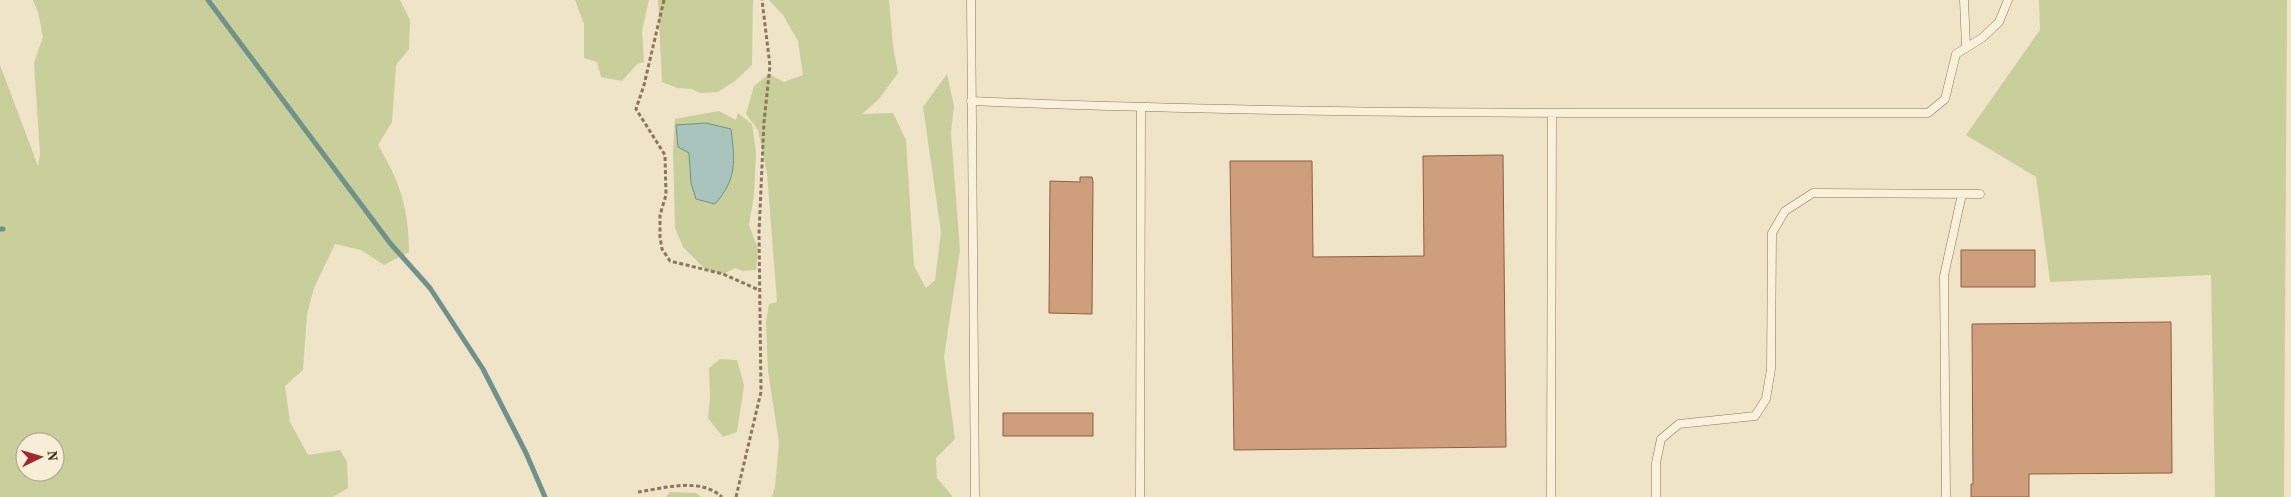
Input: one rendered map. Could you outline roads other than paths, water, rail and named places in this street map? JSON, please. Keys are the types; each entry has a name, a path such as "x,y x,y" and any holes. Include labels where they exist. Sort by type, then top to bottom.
{"lane":[{"path":"971,0 975,497"},
{"path":"1964,0 1966,46"},
{"path":"971,101 1141,108 1552,113 1928,113 1945,99 1956,54 1966,46 1982,38 1999,22 2008,0"},
{"path":"1140,497 1141,108"},
{"path":"1552,113 1552,497"},
{"path":"1656,497 1656,463 1661,439 1679,424 1755,416 1766,399 1771,369 1772,232 1785,211 1813,193 1980,194"},
{"path":"1946,497 1944,276 1962,194"}],"water":[{"path":"706,123 731,129 733,169 727,186 715,204 696,199 691,183 689,153 678,147 676,125"}],"waterway":[{"path":"208,0 390,243 430,288 483,369 526,453 545,497"}]}
